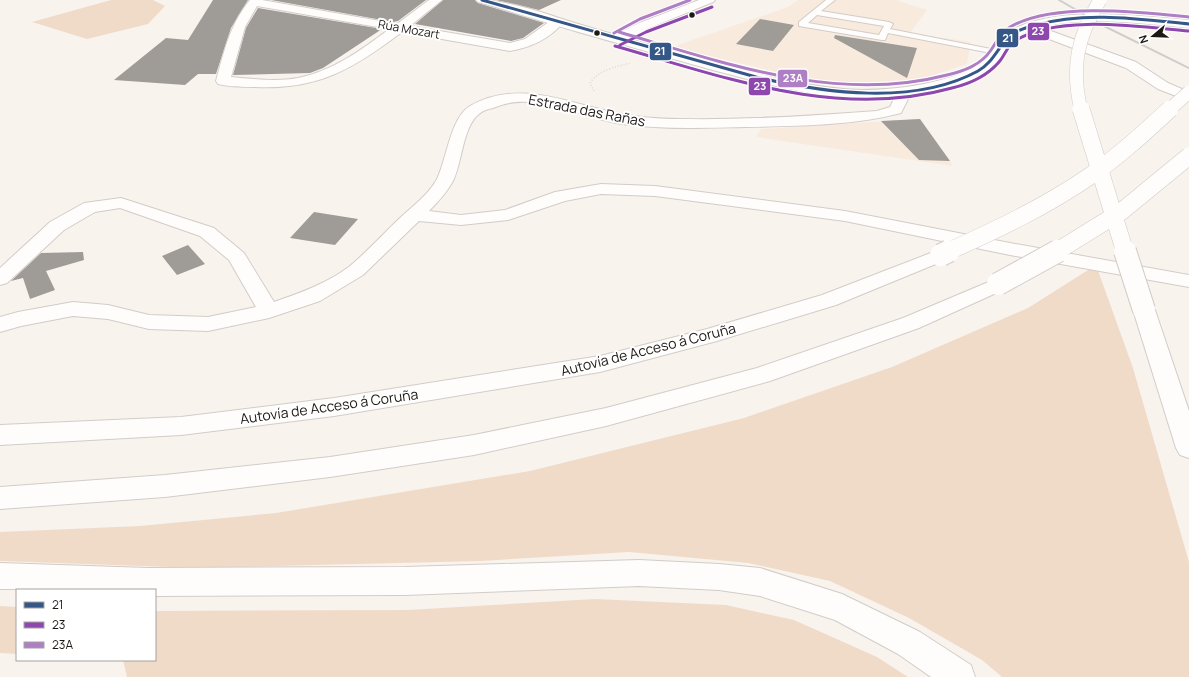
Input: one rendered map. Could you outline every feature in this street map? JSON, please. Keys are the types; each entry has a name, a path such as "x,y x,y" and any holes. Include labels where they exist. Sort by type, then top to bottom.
{"main road":[{"path":"255,1 237,30 223,81 278,83 297,82 321,76 372,47 436,0"},
{"path":"482,0 652,49 809,89 840,94 900,92 921,88 966,75 986,66 993,59 1004,40 1015,32 1029,27 1077,20 1189,24"},
{"path":"617,39 643,26 709,0"},
{"path":"1100,0 1090,13 1080,33 1076,55 1076,84 1089,140 1189,448"},
{"name":"Rúa Mozart","path":"255,1 516,46 528,43 557,22"},
{"path":"1159,22 1189,21"},
{"path":"1029,27 1131,66 1162,86 1189,97"},
{"name":"Estrada das Rañas","path":"0,325 18,319 73,309 108,312 149,322 208,324 269,311 313,296 356,271 431,199 445,180 452,163 464,120 474,110 483,105 504,99 527,98 568,104 616,118 654,123 700,125 791,122 888,113 896,110 901,99 900,92"},
{"name":"Autovía de Acceso á Coruña","path":"0,435 181,426 334,407 478,385 600,364 709,336 829,300 941,255 1005,227 1090,175 1126,148 1189,92"},
{"path":"0,498 165,486 330,467 474,445 606,417 762,375 911,323 998,284 1053,256 1104,224 1189,156"},
{"path":"415,215 462,220 508,215 561,196 601,189 655,191 845,216 1017,250 1189,281"},
{"path":"0,279 57,226 90,207 121,203 207,232 238,257 269,311"},
{"path":"0,576 148,582 404,581 639,573 719,577 760,582 842,608 909,643 959,677"}],"lane":[{"path":"816,12 889,24 882,38 802,24 816,12 831,0"},
{"path":"885,30 996,52"}],"path":[{"path":"598,94 591,87 590,83 597,75 624,66 652,49"}],"shaded area":[{"path":"111,0 153,0 165,6 148,24 87,39 32,22"},
{"path":"798,0 896,0 927,10 910,33 971,42 967,64 918,80 869,86 810,80 672,47 788,7"},
{"path":"919,119 953,166 756,137 761,129"},
{"path":"1096,265 1133,368 1189,562 1189,677 1002,677 982,660 909,618 830,581 748,563 629,552 481,561 198,568 0,561 0,532 140,526 276,513 530,471 744,418 892,367 1028,308"},
{"path":"595,599 726,605 794,620 877,657 908,677 127,677 123,661 156,661 156,611 408,610"},
{"path":"0,606 16,607 16,654 0,653"}],"building":[{"path":"213,0 248,0 231,28 216,74 198,74 185,85 114,80 166,38 188,40"},
{"path":"271,0 426,0 398,21 393,22"},
{"path":"443,0 475,0 478,3 544,23 523,38 511,41 415,24"},
{"path":"496,0 561,0 539,10"},
{"path":"258,8 382,29 323,68 310,73 233,75 246,28"},
{"path":"760,19 794,25 773,51 736,44"},
{"path":"835,35 917,48 907,78 834,38"},
{"path":"920,119 950,161 919,160 881,121"},
{"path":"314,212 358,219 335,245 290,238"},
{"path":"188,245 205,264 177,275 162,256"},
{"path":"83,252 84,260 46,271 55,290 30,299 23,278 11,281 41,253"}],"railway":[{"path":"1059,0 1104,26 1189,68"}],"transit line":[{"name":"21","path":"482,0 566,25 756,77 824,91 871,94 931,87 958,80 980,70 989,63 1007,38 1011,35 1035,25 1056,20 1078,18 1124,18 1189,24"},
{"name":"23A","path":"614,33 640,19 690,0"},
{"name":"23","path":"620,45 646,32 712,7"},
{"name":"23A","path":"619,32 768,74 807,81 846,85 884,86 921,81 965,70 981,61 1001,35 1012,26 1032,19 1054,14 1076,11 1123,11 1189,17"},
{"name":"23","path":"615,46 729,79 768,88 846,100 884,100 932,93 963,85 982,77 1000,61 1014,41 1036,32 1056,27 1101,25 1188,31"}]}
